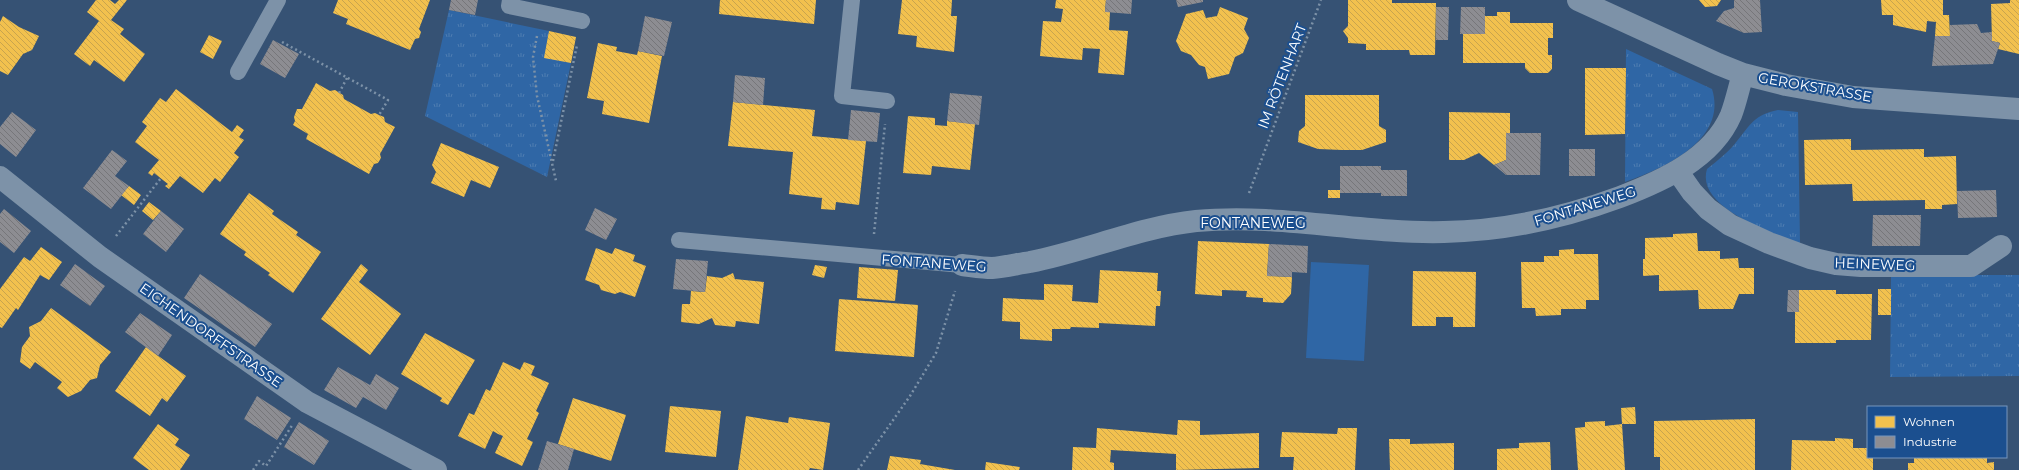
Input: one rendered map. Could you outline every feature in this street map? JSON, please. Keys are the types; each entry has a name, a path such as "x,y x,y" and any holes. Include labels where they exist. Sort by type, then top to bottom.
{"street":[{"name":"GEROKSTRASSE","path":"1578,0 1743,74 1786,85 1853,97 2019,109"},
{"name":"FONTANEWEG","path":"962,265 992,268 1017,264 1058,256 1165,227 1196,222 1243,220 1444,232 1499,228 1536,222 1574,212 1651,186 1678,172 1706,148 1722,130 1730,115 1743,74"},
{"name":"HEINEWEG","path":"1678,172 1692,192 1708,209 1730,225 1768,243 1810,258 1836,264 1861,266 1971,266 2001,246"},
{"name":"EICHENDORFFSTRASSE","path":"0,177 100,257 307,402 436,470"}],"lane":[{"path":"238,72 278,0"},
{"path":"510,0 509,6 582,21"},
{"path":"852,0 842,96 887,101"},
{"name":"FONTANEWEG","path":"678,240 962,265"}],"path":[{"name":"IM RÖTENHART","path":"1248,194 1321,0"},
{"path":"542,13 533,57 538,104 553,162 556,181"},
{"path":"553,162 582,21"},
{"path":"261,30 388,100 379,115"},
{"path":"339,92 347,78"},
{"path":"874,229 882,150"},
{"path":"100,257 161,178"},
{"path":"858,470 910,396 936,353 951,306"},
{"path":"253,470 259,461 266,466 307,402"}],"green space":[{"path":"449,10 549,31 571,63 547,177 425,116"},
{"path":"1626,49 1712,89 1714,107 1711,123 1702,137 1689,149 1674,160 1657,169 1625,182"},
{"path":"1778,110 1798,112 1800,244 1756,226 1739,217 1724,207 1713,196 1706,183 1707,169 1730,149 1750,125 1763,115"},
{"path":"1311,262 1369,265 1364,361 1306,358"},
{"path":"1891,275 2019,275 2019,376 1890,377"}],"building: Wohnen":[{"path":"96,0 110,0 115,4 119,0 127,0 111,20 124,29 120,34 145,54 124,82 94,60 90,66 74,54 99,21 87,12"},
{"path":"338,0 430,0 419,29 421,32 419,38 415,39 410,50 346,24 348,19 333,13"},
{"path":"720,0 816,0 814,24 719,14"},
{"path":"902,0 952,0 951,16 957,16 954,52 916,47 917,36 898,34"},
{"path":"1056,0 1106,0 1105,12 1110,12 1109,30 1128,31 1124,75 1098,73 1100,49 1083,48 1082,60 1040,56 1043,21 1061,22 1063,9 1055,8"},
{"path":"1348,0 1392,0 1392,3 1436,3 1435,55 1410,55 1409,50 1366,50 1366,44 1348,43 1348,38 1343,31 1348,26"},
{"path":"1699,0 1721,0 1717,6 1705,7"},
{"path":"1881,0 1943,0 1943,15 1949,15 1950,36 1935,36 1936,22 1927,21 1926,32 1893,25 1893,15 1882,15"},
{"path":"2010,0 2019,0 2019,54 1998,49 2000,43 1992,41 1991,4 2010,3"},
{"path":"1220,7 1248,18 1244,29 1249,38 1243,53 1235,57 1229,74 1208,79 1205,67 1199,65 1191,55 1181,51 1176,41 1186,14 1203,10 1206,18 1217,16"},
{"path":"1497,12 1510,12 1510,23 1553,23 1553,38 1548,38 1548,55 1552,55 1552,69 1548,73 1530,73 1525,68 1525,63 1463,63 1463,34 1485,34 1485,16 1497,16"},
{"path":"3,16 19,27 39,36 32,50 23,54 8,75 0,71 0,22"},
{"path":"549,31 576,37 571,63 544,58"},
{"path":"209,35 222,41 213,59 200,52"},
{"path":"598,43 617,47 616,51 637,55 638,51 662,56 649,123 602,114 604,101 587,98"},
{"path":"1585,68 1626,68 1625,134 1585,135"},
{"path":"316,83 330,91 335,90 343,95 344,99 371,114 375,113 384,117 385,122 395,127 380,154 381,158 378,163 374,164 369,174 306,139 308,134 293,125 297,109 302,109"},
{"path":"176,89 232,132 237,125 244,130 239,137 244,140 234,153 239,157 220,182 215,178 203,193 180,176 169,189 165,186 168,184 154,173 152,176 148,173 159,160 135,142 147,126 142,122 160,98 166,102"},
{"path":"1305,95 1379,95 1379,126 1386,130 1386,142 1362,150 1342,150 1318,149 1298,142 1299,131 1305,126"},
{"path":"733,102 815,110 812,136 866,141 859,205 836,202 835,210 821,209 822,198 789,194 793,152 728,146"},
{"path":"1449,112 1510,113 1510,133 1506,133 1506,160 1494,165 1479,153 1464,160 1449,160"},
{"path":"908,116 935,118 935,125 947,126 947,121 975,124 970,170 932,166 931,175 903,173"},
{"path":"1851,139 1851,150 1924,149 1924,157 1956,156 1957,204 1942,205 1942,209 1925,209 1925,200 1853,201 1852,184 1805,185 1804,140"},
{"path":"441,143 499,167 490,188 471,180 464,197 431,183 436,172 432,165"},
{"path":"129,186 141,195 134,205 121,195"},
{"path":"1328,190 1340,190 1340,198 1328,198"},
{"path":"249,193 274,211 272,214 298,232 296,235 321,252 293,293 268,275 270,273 244,255 246,252 220,234"},
{"path":"149,202 161,211 153,220 142,211"},
{"path":"1697,233 1698,251 1720,251 1720,259 1738,258 1739,268 1754,268 1754,294 1739,294 1733,309 1699,309 1698,290 1659,291 1659,275 1643,276 1645,238 1673,237 1673,234"},
{"path":"1198,241 1269,244 1267,276 1292,277 1291,294 1283,303 1263,302 1263,298 1246,297 1247,291 1222,290 1222,296 1195,294"},
{"path":"41,247 62,262 49,280 40,275 18,310 16,308 2,328 0,327 0,289 24,257 30,261"},
{"path":"596,248 612,254 615,248 635,255 633,261 646,266 635,297 620,292 615,294 601,290 599,285 585,280"},
{"path":"1574,249 1574,254 1598,254 1599,300 1586,300 1586,309 1561,309 1561,315 1536,316 1535,308 1522,308 1521,262 1544,262 1544,256 1559,256 1559,250"},
{"path":"361,264 368,270 359,282 401,314 370,355 321,319"},
{"path":"815,265 827,267 824,278 812,275"},
{"path":"859,267 898,270 895,301 857,298"},
{"path":"1100,270 1158,273 1157,291 1161,291 1160,306 1156,306 1155,326 1099,323 1099,328 1071,327 1070,329 1052,329 1052,341 1020,339 1020,322 1002,321 1003,298 1044,300 1044,284 1073,285 1072,301 1098,303"},
{"path":"1413,271 1476,272 1475,327 1453,327 1453,317 1436,317 1436,326 1412,326"},
{"path":"733,273 735,279 764,282 759,324 736,321 735,327 715,325 712,318 699,324 681,322 682,304 690,304 691,291 705,292 707,276 722,278"},
{"path":"1878,289 1891,289 1891,315 1878,315"},
{"path":"1799,290 1836,290 1836,294 1872,294 1871,340 1836,340 1836,343 1795,343 1795,312 1799,312"},
{"path":"839,299 918,305 914,357 835,351"},
{"path":"51,308 111,352 100,365 97,378 90,380 81,391 68,397 57,388 62,382 35,362 30,369 20,362 22,347 30,336 29,327 41,321"},
{"path":"425,333 475,360 448,405 440,401 442,398 401,374"},
{"path":"146,347 186,376 167,402 162,398 150,416 115,391"},
{"path":"503,362 520,370 524,362 535,366 531,375 549,383 536,411 539,413 527,439 533,442 522,466 495,453 503,436 493,431 485,449 458,436 469,413 474,415 486,389 490,391"},
{"path":"573,398 626,415 611,461 558,444"},
{"path":"670,406 721,411 716,457 665,452"},
{"path":"1635,407 1636,424 1622,424 1621,408"},
{"path":"746,416 788,423 789,417 830,423 823,470 810,468 809,470 738,470"},
{"path":"1755,419 1755,470 1660,470 1660,457 1654,457 1654,421"},
{"path":"1178,420 1200,421 1200,435 1259,433 1259,468 1176,470 1176,454 1111,450 1110,462 1114,463 1114,470 1072,470 1073,447 1096,448 1097,428 1177,435"},
{"path":"1605,421 1605,426 1622,424 1625,470 1578,470 1575,428 1585,427 1585,422"},
{"path":"158,424 179,439 175,445 190,455 180,470 149,470 133,458"},
{"path":"1338,428 1357,428 1355,470 1293,470 1294,457 1280,457 1282,432 1337,434"},
{"path":"1835,438 1853,439 1853,448 1867,448 1867,458 1873,458 1873,470 1791,470 1792,440 1835,441"},
{"path":"1389,439 1410,439 1410,444 1454,443 1454,470 1390,470"},
{"path":"1550,442 1551,470 1497,470 1497,449 1519,448 1519,443"},
{"path":"890,456 921,460 920,464 955,470 887,470"},
{"path":"1914,458 1987,458 1987,463 1994,462 1994,470 1908,470 1908,463 1914,463"},
{"path":"986,462 1020,467 1019,470 985,470"}],"building: Industrie":[{"path":"451,0 478,0 475,15 449,10"},
{"path":"1106,0 1132,0 1131,14 1105,12"},
{"path":"1176,0 1203,0 1203,2 1178,7"},
{"path":"1734,0 1760,0 1762,32 1744,33 1716,21 1724,11 1734,8"},
{"path":"1436,7 1449,7 1448,40 1436,40"},
{"path":"1461,7 1485,7 1485,34 1460,34"},
{"path":"645,16 672,22 664,56 638,51"},
{"path":"1977,24 1981,33 1992,32 1992,41 2000,43 1993,64 1932,66 1935,36 1950,36 1950,25"},
{"path":"273,40 299,54 285,78 260,64"},
{"path":"735,75 765,78 763,105 733,102"},
{"path":"950,93 982,96 979,125 947,121"},
{"path":"851,110 880,113 877,142 848,140"},
{"path":"12,112 36,130 16,157 0,144 0,127"},
{"path":"1506,133 1541,133 1540,175 1506,175 1494,165 1506,160"},
{"path":"1569,149 1595,149 1595,176 1569,176"},
{"path":"112,150 127,161 115,176 129,186 111,209 83,188"},
{"path":"1340,166 1381,166 1381,170 1407,170 1407,196 1381,196 1381,193 1340,193"},
{"path":"1996,190 1997,217 1958,218 1957,191"},
{"path":"595,208 617,219 606,240 585,230"},
{"path":"4,209 31,231 14,253 0,242 0,214"},
{"path":"161,211 184,229 166,252 143,234"},
{"path":"1873,215 1921,215 1920,246 1872,246"},
{"path":"1269,244 1308,246 1307,273 1292,272 1292,277 1267,276"},
{"path":"676,259 708,261 705,292 673,289"},
{"path":"75,264 105,286 90,306 60,285"},
{"path":"200,274 272,324 255,347 184,298"},
{"path":"1788,290 1799,290 1799,312 1787,312"},
{"path":"140,313 172,335 158,356 125,332"},
{"path":"338,367 370,385 376,374 399,388 386,410 363,397 356,408 324,390"},
{"path":"257,396 291,418 277,440 244,419"},
{"path":"299,422 329,441 314,465 284,447"},
{"path":"547,441 574,449 568,470 538,470"}]}
